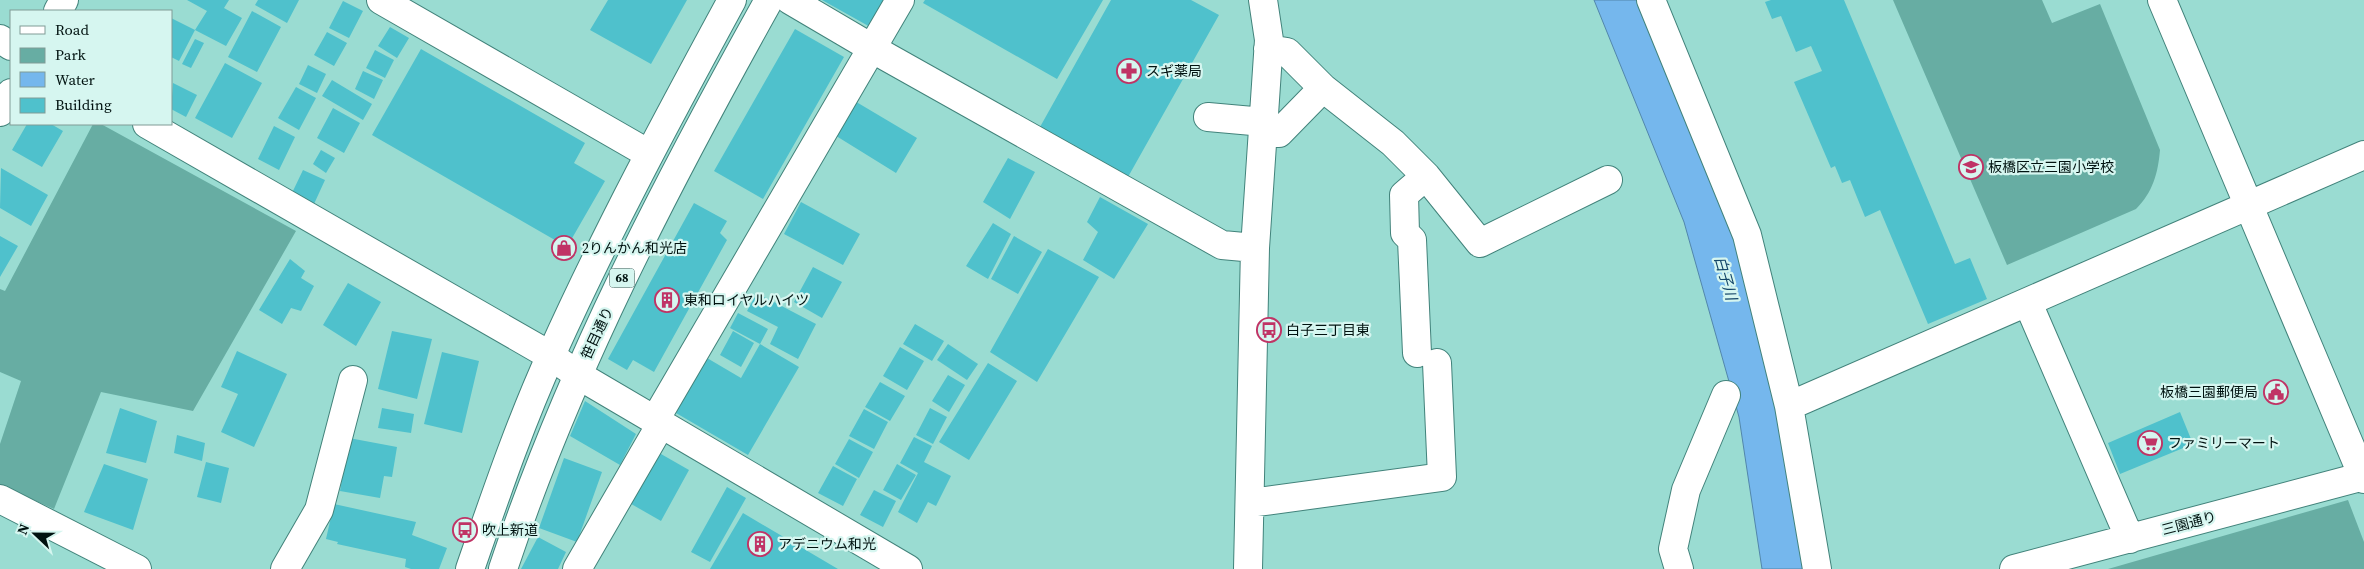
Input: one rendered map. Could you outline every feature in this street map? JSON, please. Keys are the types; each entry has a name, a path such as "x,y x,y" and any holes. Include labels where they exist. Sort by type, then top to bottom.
{"street":[{"path":"380,0 649,154"},
{"name":"68","path":"470,569 492,505 551,356 649,154 732,0"},
{"name":"笹目通り","path":"503,569 531,491 578,375 625,273 677,169 768,0"},
{"path":"790,0 873,49 1222,245 1255,248"},
{"path":"577,569 658,422 900,0"},
{"path":"1248,569 1255,248 1268,48 1263,0"},
{"path":"1651,0 1747,235 1790,406 1817,569"},
{"path":"2162,0 2364,477"},
{"path":"1268,48 1287,52 1323,88 1393,143 1426,176 1480,243 1608,180"},
{"path":"1208,117 1264,128 1279,133 1323,88"},
{"path":"0,112 10,95"},
{"path":"149,125 551,356 578,375 908,569"},
{"path":"1790,406 2364,156"},
{"path":"1250,503 1442,477 1412,240 1405,233 1404,195 1426,176"},
{"path":"2028,303 2130,539"},
{"path":"285,569 319,510 353,380"},
{"path":"1679,569 1672,549 1686,490 1726,395"},
{"name":"三園通り","path":"2014,569 2364,477"},
{"path":"0,499 137,569"}],"green space":[{"path":"1893,0 2042,0 2052,23 2100,4 2160,150 2154,182 2142,203 2136,209 2007,265"},
{"path":"92,125 103,125 296,231 193,411 101,392 54,509 0,485 0,444 21,381 0,372 0,289 5,291"},
{"path":"2348,500 2364,542 2364,569 2108,569"}],"water":[{"name":"白子川","path":"1594,0 1641,0 1723,202 1755,306 1774,381 1804,569 1762,569 1739,417 1684,222"}],"building":[{"path":"187,0 229,0 224,8 242,18 226,46 195,30 207,11"},
{"path":"258,0 299,0 287,23 255,5"},
{"path":"608,0 687,0 651,64 590,30"},
{"path":"822,0 887,0 872,28"},
{"path":"925,0 1103,0 1057,79 923,3"},
{"name":"スギ薬局","path":"1111,0 1191,0 1219,15 1128,177 1040,127"},
{"path":"1771,0 1844,0 1955,264 1970,258 1987,299 1928,324 1880,210 1865,217 1850,180 1842,183 1835,166 1831,168 1794,82 1822,71 1811,46 1796,52 1781,16 1772,19 1765,2"},
{"path":"343,1 363,11 349,38 329,28"},
{"path":"252,11 281,27 257,72 228,57"},
{"path":"172,18 195,30 179,61 172,58"},
{"path":"390,27 409,38 397,58 378,46"},
{"path":"795,29 844,57 763,199 714,171"},
{"path":"327,32 347,43 334,66 314,55"},
{"path":"195,39 204,43 191,68 182,64"},
{"path":"421,49 585,143 574,163 605,181 567,247 372,135"},
{"path":"375,50 394,60 385,78 366,68"},
{"path":"225,63 262,83 232,138 195,118"},
{"path":"308,65 326,74 317,93 299,84"},
{"path":"363,71 383,80 374,99 355,89"},
{"path":"332,80 372,104 363,120 322,96"},
{"path":"173,83 197,95 186,117 172,110"},
{"path":"296,87 316,98 299,130 278,118"},
{"path":"853,100 917,138 896,173 833,134"},
{"path":"333,108 360,123 344,153 317,138"},
{"path":"26,125 53,125 63,131 42,167 12,150"},
{"path":"274,126 295,137 279,170 258,159"},
{"path":"321,150 335,158 326,173 313,164"},
{"path":"1008,158 1035,172 1010,219 983,202"},
{"path":"1,168 48,195 31,226 0,208"},
{"path":"303,170 325,180 314,204 292,193"},
{"path":"1100,197 1148,224 1114,279 1083,260 1098,232 1087,222"},
{"path":"801,202 860,234 843,265 784,234"},
{"name":"東和ロイヤルハイツ","path":"694,203 727,221 720,233 727,240 654,372 633,360 627,370 608,359"},
{"path":"993,223 1011,234 988,279 966,266"},
{"path":"0,236 18,246 0,277"},
{"path":"1014,236 1042,252 1018,294 991,279"},
{"path":"1048,249 1099,277 1037,382 990,352"},
{"path":"290,259 305,271 301,278 314,286 301,311 291,308 282,324 259,310"},
{"path":"813,267 842,282 822,318 794,302"},
{"path":"348,283 381,302 356,346 323,325"},
{"path":"757,293 816,324 798,359 770,344 778,327 747,311"},
{"path":"738,313 768,329 760,344 730,328"},
{"path":"915,324 944,341 932,361 903,344"},
{"path":"392,331 432,339 417,399 378,389"},
{"path":"733,331 754,343 741,367 720,355"},
{"path":"760,344 799,367 748,455 676,413 707,358 741,378"},
{"path":"948,344 978,364 967,380 937,360"},
{"path":"900,347 924,361 907,390 883,376"},
{"path":"237,351 287,374 254,447 221,432 238,394 221,387"},
{"path":"442,352 479,361 462,433 424,424"},
{"path":"988,363 1017,381 969,460 939,442"},
{"path":"948,375 965,385 949,412 932,401"},
{"path":"880,382 905,396 890,421 865,407"},
{"path":"585,401 636,434 620,465 570,436"},
{"path":"120,408 157,421 146,463 106,453"},
{"path":"382,408 414,414 411,433 378,428"},
{"path":"930,408 947,417 933,444 916,435"},
{"path":"864,409 888,422 874,449 849,436"},
{"name":"ファミリーマート","path":"2180,412 2193,444 2120,474 2108,443"},
{"path":"177,435 205,443 202,461 174,453"},
{"path":"914,437 932,446 924,462 951,476 936,506 928,502 917,523 898,512 918,473 900,463"},
{"path":"349,438 397,447 392,477 384,476 380,498 340,491"},
{"path":"849,439 873,452 859,478 835,464"},
{"path":"654,450 689,470 661,521 626,501"},
{"path":"564,458 602,472 577,542 539,528"},
{"path":"206,462 229,468 221,503 197,497"},
{"path":"104,464 148,479 133,530 84,512"},
{"path":"897,464 916,475 901,500 883,490"},
{"path":"833,466 857,479 843,506 818,493"},
{"path":"727,487 746,498 710,562 691,552"},
{"path":"874,490 896,501 883,527 860,515"},
{"path":"334,504 416,522 412,535 447,548 439,569 411,569 405,567 406,559 337,544 338,542 326,539"},
{"name":"アデニウム和光","path":"743,513 765,526 838,569 710,569"},
{"path":"538,537 566,552 558,569 521,569"}],"place":[{"name":"スギ薬局","path":"1129,71"},
{"name":"板橋区立三園小学校","path":"1971,167"},
{"name":"2りんかん和光店","path":"564,248"},
{"name":"東和ロイヤルハイツ","path":"667,300"},
{"name":"白子三丁目東","path":"1269,330"},
{"name":"板橋三園郵便局","path":"2276,392"},
{"name":"ファミリーマート","path":"2150,443"},
{"name":"吹上新道","path":"465,530"},
{"name":"アデニウム和光","path":"760,544"}]}
